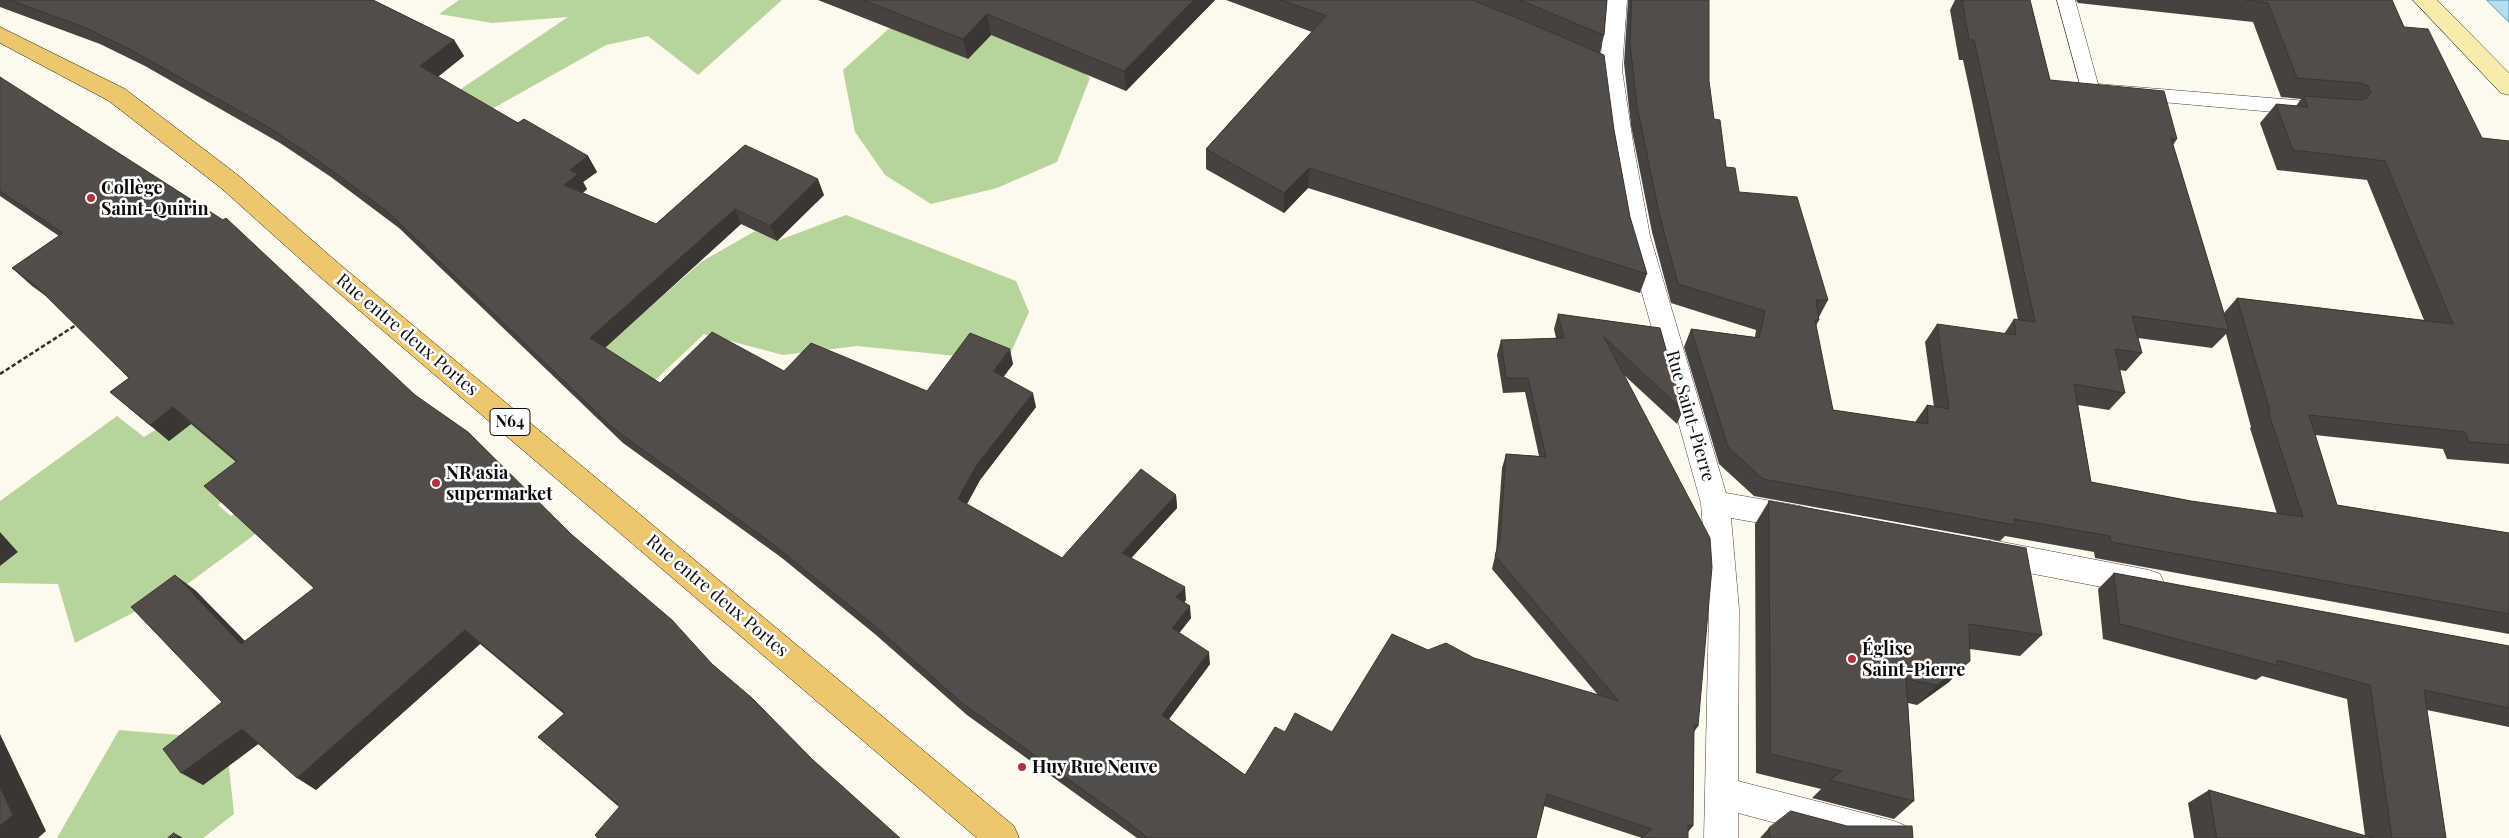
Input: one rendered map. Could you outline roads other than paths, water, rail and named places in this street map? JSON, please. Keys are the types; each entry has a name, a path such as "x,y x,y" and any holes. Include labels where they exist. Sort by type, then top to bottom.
{"main road":[{"path":"2424,0 2509,87"},
{"name":"Rue entre deux Portes","path":"0,34 118,95 230,182 336,275 1002,838"}],"street":[{"name":"Rue Saint-Pierre","path":"1616,0 1603,66 1622,149 1638,236 1715,503 1724,608 1721,838"},
{"path":"1715,503 1831,523"},
{"path":"1964,548 2177,589"},
{"path":"1722,793 1894,838"}],"lane":[{"path":"2066,0 2090,90 2324,110"}],"water":[{"path":"2487,0 2509,0 2509,22"}],"place":[{"name":"Collège Saint-Quirin","path":"91,198"},
{"name":"NR asia supermarket","path":"436,483"},
{"name":"Église Saint-Pierre","path":"1852,659"},
{"name":"Huy Rue Neuve","path":"1022,767"}]}
